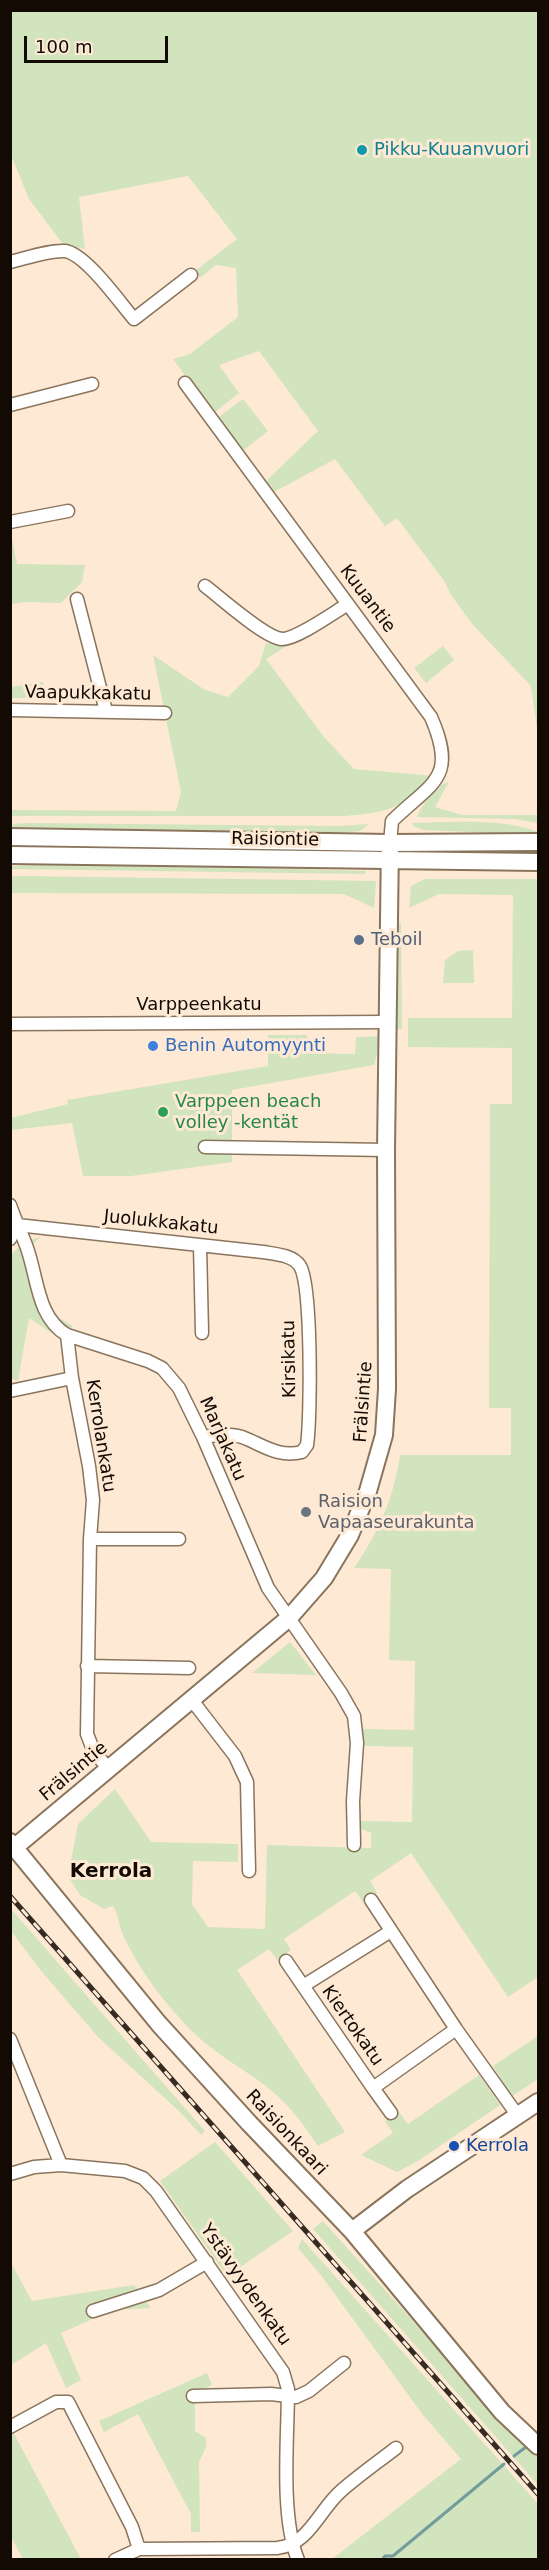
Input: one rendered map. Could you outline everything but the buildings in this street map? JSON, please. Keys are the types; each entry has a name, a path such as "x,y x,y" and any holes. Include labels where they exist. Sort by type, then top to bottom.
{"main road":[{"name":"Raisiontie","path":"10,837 390,843 538,842"},
{"name":"Frälsintie","path":"13,1845 109,1769 289,1618 324,1578 359,1515 379,1460 384,1435 387,1389 386,1150 390,843"},
{"name":"Raisiontie","path":"10,855 538,862"},
{"name":"Raisionkaari","path":"13,1845 159,2024 350,2229 502,2412 538,2446"},
{"path":"350,2229 538,2102"}],"street":[{"path":"10,262 55,252 65,251 76,255 86,263 134,319 191,275"},
{"name":"Kuuantie","path":"185,383 423,704 442,747 440,774 433,784 392,821 390,843"},
{"path":"10,405 92,384"},
{"path":"10,522 68,511"},
{"path":"205,586 268,635 282,639 292,636 348,604"},
{"path":"77,598 106,711"},
{"name":"Vaapukkakatu","path":"10,710 165,713"},
{"name":"Varppeenkatu","path":"10,1024 388,1022"},
{"path":"205,1147 386,1150"},
{"path":"10,1204 27,1247 45,1311 57,1329 68,1335"},
{"path":"10,1239 17,1225"},
{"name":"Juolukkakatu","path":"17,1225 277,1254 289,1257 299,1264"},
{"path":"200,1245 202,1333"},
{"name":"Kirsikatu","path":"203,1437 229,1435 242,1437 279,1453 302,1452 307,1445 309,1436 309,1345 307,1304 303,1274 299,1264"},
{"name":"Marjakatu","path":"68,1335 134,1356 162,1368 179,1388 203,1437 268,1588 341,1693 354,1716 357,1743 353,1801 354,1845"},
{"name":"Kerrolankatu","path":"68,1335 72,1378 91,1483 93,1516 90,1539 87,1666 89,1742 100,1761 109,1769"},
{"path":"10,1391 72,1378"},
{"path":"90,1539 179,1539"},
{"path":"87,1666 189,1668"},
{"path":"191,1699 235,1756 247,1782 249,1871"},
{"path":"371,1900 456,2029 518,2116"},
{"name":"Kiertokatu","path":"391,1931 303,1986 373,2088 456,2029"},
{"path":"286,1961 303,1986"},
{"path":"10,2039 61,2165"},
{"path":"373,2088 390,2113"},
{"name":"Ystävyydenkatu","path":"10,2174 34,2167 61,2165 125,2172 143,2178 207,2262 279,2364 286,2381 288,2506 292,2545 298,2559"},
{"path":"93,2311 159,2290 207,2262"},
{"path":"193,2396 271,2394 296,2397 309,2391 344,2363"},
{"path":"10,2427 56,2402 68,2402 132,2527 139,2549"},
{"path":"115,2559 139,2549 192,2554 292,2545 310,2530 322,2511 342,2490 396,2448"}],"green space":[{"path":"10,11 538,11 538,736 531,686 473,625 451,595 445,582 397,518 385,526 335,459 274,492 266,481 318,431 259,351 219,365 239,393 215,412 211,410 173,359 190,354 238,317 236,268 216,265 200,278 195,271 237,239 188,176 79,197 85,249 63,244 29,199 11,155"},
{"path":"243,399 268,431 244,450 239,450 218,421 220,416"},
{"path":"11,533 17,564 85,565 82,582 61,603 11,604"},
{"path":"293,642 266,659 324,737 354,769 434,776 412,796 385,810 344,816 11,816 11,810 176,811 181,792 153,655 205,690 228,697 259,666 266,643 279,645"},
{"path":"443,646 454,660 426,683 414,668"},
{"path":"43,682 46,698 11,698 11,687"},
{"path":"449,782 435,807 462,815 538,815 538,823 515,819 417,817 434,791"},
{"path":"412,823 494,823 525,828 538,832 538,835 424,830 413,826"},
{"path":"13,824 339,826 369,824 360,831 339,833 56,831 12,827"},
{"path":"157,865 366,871 365,874 11,869 11,866"},
{"path":"11,876 376,881 374,908 344,894 11,893"},
{"path":"425,879 538,879 538,1977 508,1997 411,1853 370,1881 377,1893 363,1902 355,1891 284,1939 291,1950 277,1960 269,1949 237,1970 345,2132 318,2146 278,2096 215,2051 186,2025 156,1990 138,1964 124,1937 113,1906 104,1909 80,1895 68,1876 78,1824 115,1789 151,1842 238,1844 238,1862 193,1861 192,1904 208,1927 265,1929 267,1845 371,1848 371,1833 361,1829 361,1821 412,1822 413,1747 363,1746 363,1729 414,1730 415,1661 389,1660 391,1569 354,1568 384,1514 394,1485 400,1455 511,1455 511,1408 489,1408 490,1104 512,1104 512,1048 408,1047 408,1018 512,1018 513,895 439,894 409,908 411,886"},
{"path":"397,923 401,923 402,1029 395,1029"},
{"path":"473,950 474,983 443,983 445,960 458,951"},
{"path":"268,1035 307,1035 308,1053 355,1054 356,1037 382,1036 374,1065 232,1090 232,1162 131,1176 83,1176 72,1123 11,1130 10,1118 68,1104 67,1100 268,1066"},
{"path":"40,1237 31,1247 45,1297 54,1315 73,1326 62,1340 29,1318 18,1381 11,1379 10,1255 26,1241"},
{"path":"290,1642 316,1675 252,1673"},
{"path":"11,1909 205,2131 201,2135 180,2112 98,2037 42,1972 11,1931"},
{"path":"538,2036 538,2079 511,2097 493,2066"},
{"path":"479,2075 500,2105 418,2161 397,2172 361,2155 393,2133 385,2121 399,2112 408,2124"},
{"path":"215,2142 293,2231 227,2276 160,2181"},
{"path":"323,2221 498,2416 538,2454 538,2485 313,2229"},
{"path":"302,2239 538,2504 538,2559 332,2559 461,2459 423,2415 320,2274 298,2248"},
{"path":"10,2261 32,2301 134,2285 151,2308 113,2310 61,2333 81,2380 66,2388 46,2343 11,2365"},
{"path":"207,2373 212,2385 195,2393 195,2431 206,2438 206,2447 199,2462 200,2532 191,2532 191,2514 138,2414 104,2432 99,2421"},
{"path":"13,2432 81,2559 23,2559 11,2537 10,2433"}],"waterway":[{"path":"514,2456 526,2447"},
{"path":"382,2560 385,2556 393,2556 504,2464"}],"railway":[{"path":"10,1896 538,2494"}],"place":[{"name":"Pikku-Kuuanvuori","path":"362,150"},
{"name":"Teboil","path":"359,940"},
{"name":"Benin Automyynti","path":"153,1046"},
{"name":"Varppeen beach volley -kentät","path":"163,1112"},
{"name":"Raision Vapaaseurakunta","path":"306,1512"},
{"name":"Kerrola","path":"454,2146"}],"district":[{"name":"Kerrola","path":"111,1872"}]}
